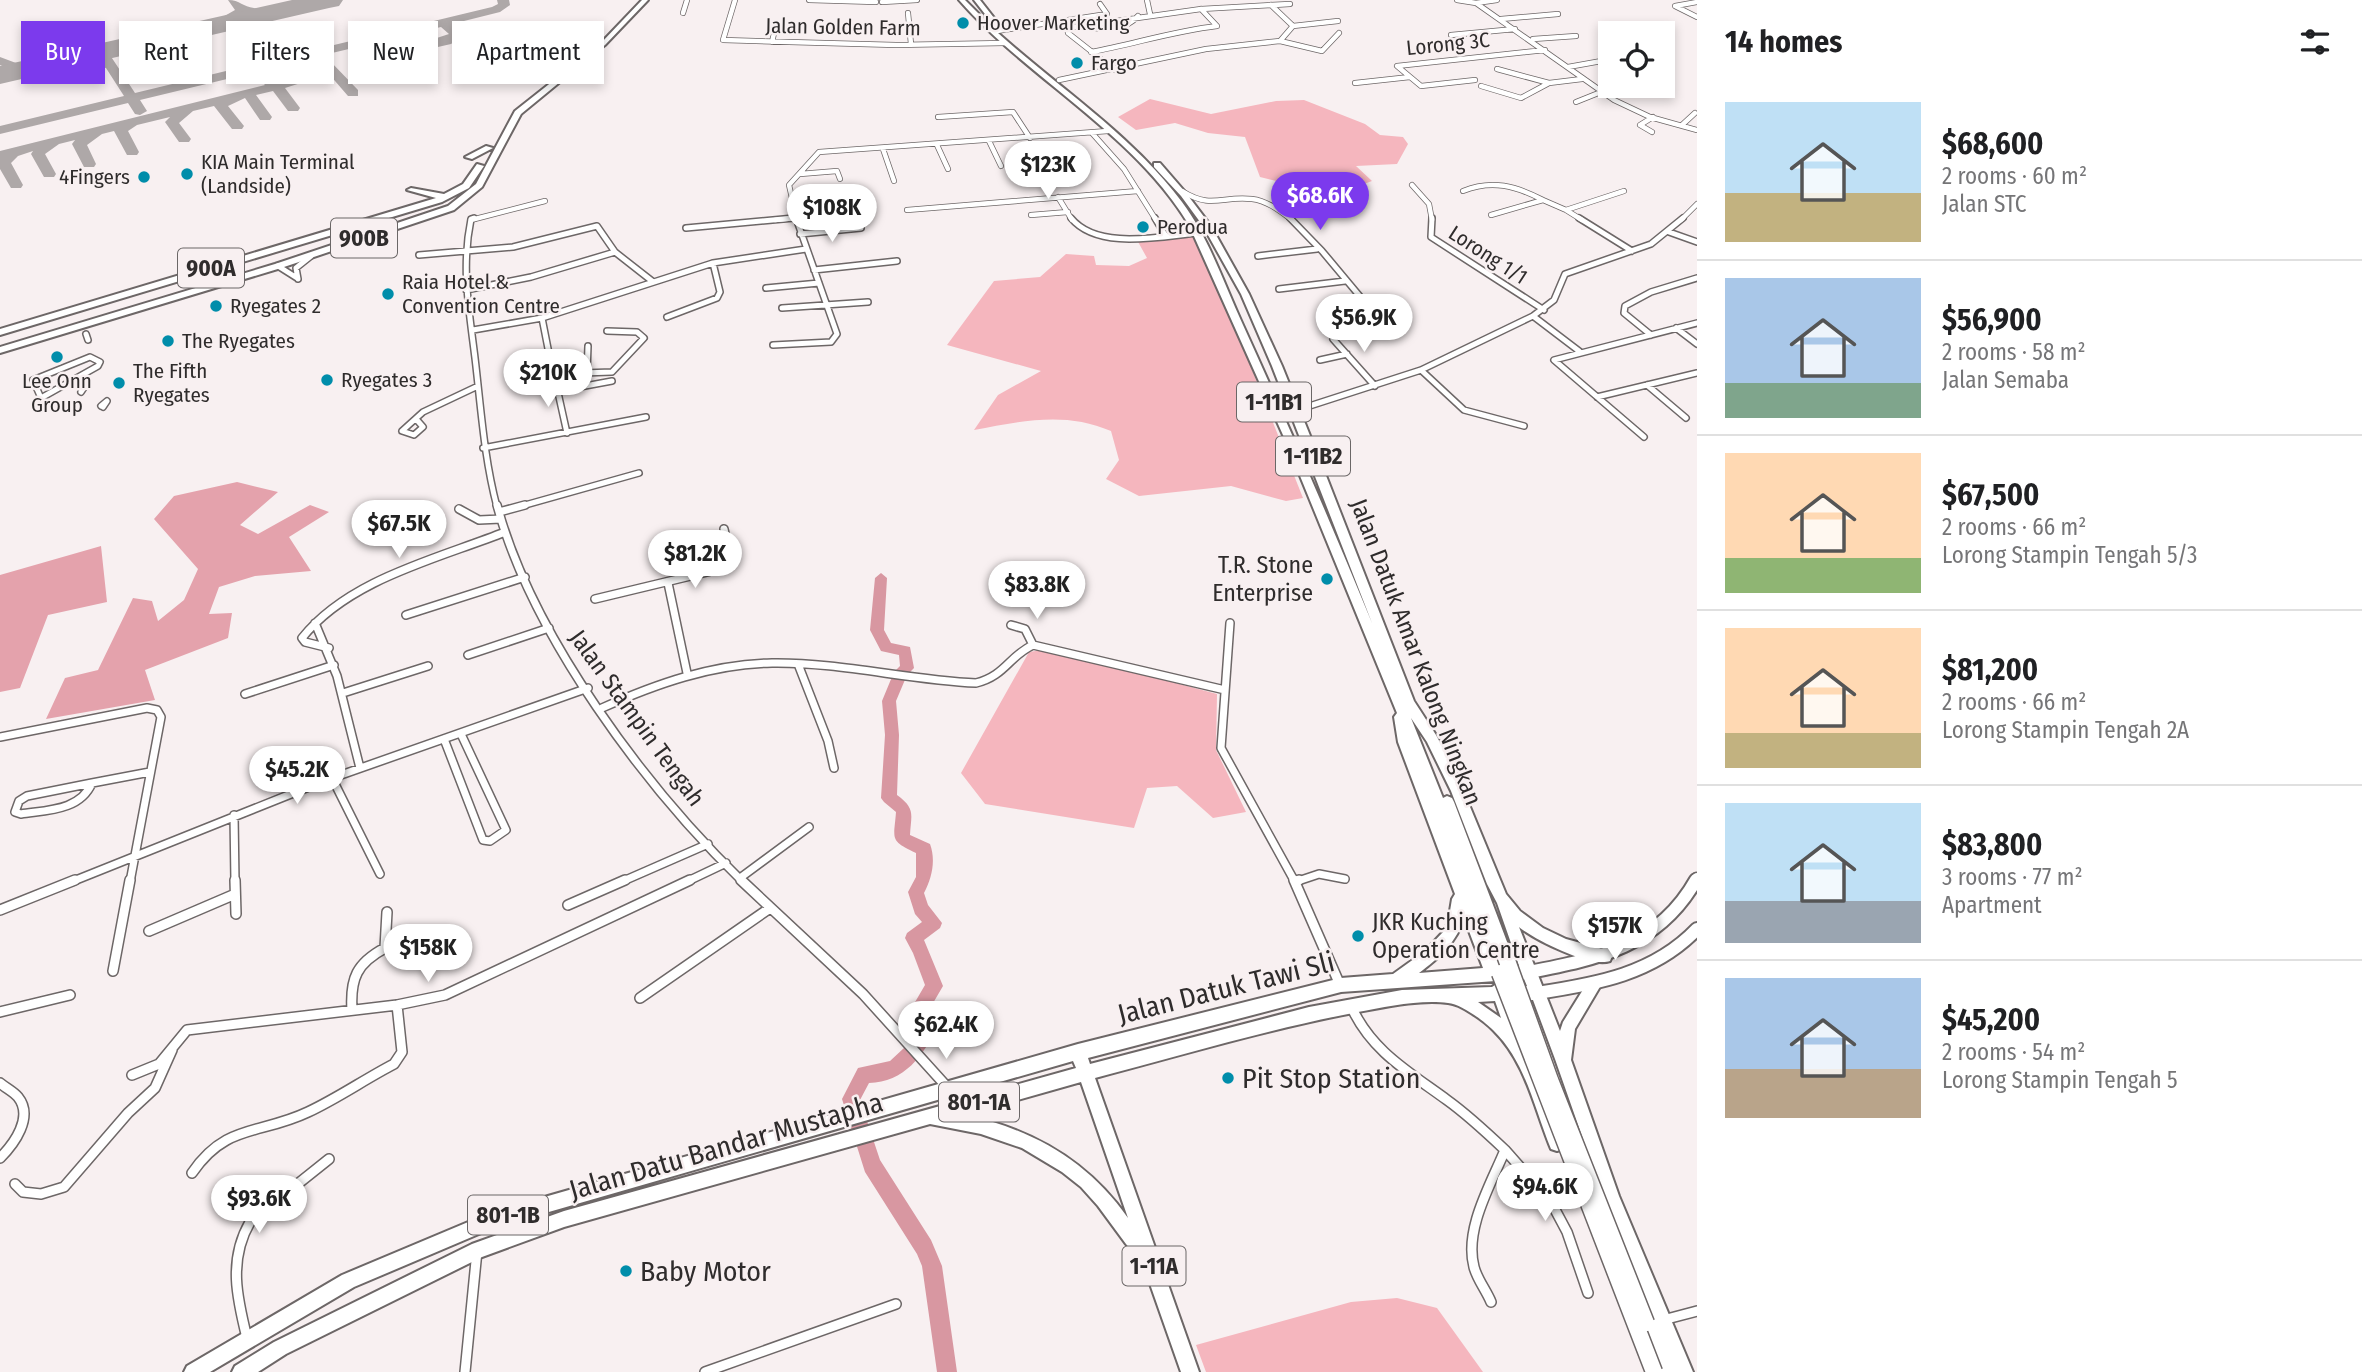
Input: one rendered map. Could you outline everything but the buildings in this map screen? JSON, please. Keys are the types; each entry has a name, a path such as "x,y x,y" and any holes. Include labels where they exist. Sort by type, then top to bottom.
{"highway":[{"name":"900A","path":"2,331 423,205 458,191 472,179 509,115 610,31 638,0"},
{"name":"900B","path":"0,350 313,255 451,208 475,190 518,113 605,42 645,0"},
{"path":"956,0 991,27 995,23 977,0"},
{"name":"Jalan Datuk Amar Kalong Ningkan","path":"962,0 991,27 1140,148 1175,185 1219,241 1248,301 1294,411 1403,699 1538,1076 1654,1372"},
{"name":"Jalan Datuk Amar Kalong Ningkan","path":"969,0 1004,43 1100,130 1151,171 1178,201 1198,233 1227,301 1263,374 1480,885 1550,1080 1666,1372"},
{"path":"480,166 477,160 469,157 489,148"},
{"path":"411,190 437,196 458,191"},
{"path":"418,221 425,210 423,205"},
{"path":"349,227 364,230 358,240"},
{"path":"1227,301 1221,280 1226,276 1234,279 1248,301"},
{"path":"101,302 90,312 108,316"},
{"path":"2,331 14,339 49,334"},
{"path":"1403,699 1437,743 1563,1060 1611,1196 1684,1372"},
{"path":"1403,699 1404,742 1647,1372"},
{"path":"1494,882 1506,905 1546,937 1569,947 1605,956"},
{"path":"1397,980 1437,950 1455,927 1460,912 1458,884"},
{"name":"Jalan Datuk Tawi Sli","path":"1078,1052 1341,985 1529,972"},
{"path":"1563,1060 1568,1027 1594,985"},
{"path":"1500,996 1537,993"},
{"path":"1452,996 1483,1013 1519,1045"},
{"name":"Jalan Datuk Tawi Sli","path":"1085,1073 1350,1005 1402,998 1500,996"},
{"name":"Jalan Datu Bandar Mustapha","path":"193,1372 348,1280 492,1220 948,1087 1078,1052"},
{"name":"1-11A","path":"1078,1052 1190,1372"},
{"path":"1033,1064 1050,1073 1053,1082"},
{"name":"Jalan Datu Bandar Mustapha","path":"241,1372 280,1348 478,1250 620,1202 1085,1073"},
{"path":"927,1117 1003,1131 1040,1147 1086,1180 1121,1223 1133,1243 1151,1260"}],"main road":[{"path":"1529,972 1605,956 1640,940 1671,918 1688,900 1697,878"},
{"path":"1537,993 1594,985 1630,974 1663,957 1697,929"}],"street":[{"path":"683,13 687,0"},
{"name":"Jalan Golden Farm","path":"734,0 723,40 1004,43"},
{"path":"809,0 917,0"},
{"path":"860,0 880,1"},
{"path":"1147,0 1150,15"},
{"path":"1457,0 1497,0"},
{"path":"1476,2 1532,39 1598,90"},
{"path":"1697,2 1675,6 1697,17"},
{"path":"991,27 1107,14 1100,4"},
{"path":"1115,70 1066,31 1070,26 1201,9 1290,4"},
{"path":"1271,5 1293,26"},
{"path":"1091,52 1146,42 1179,30 1216,27 1201,9"},
{"path":"908,14 911,44"},
{"path":"1500,19 1558,14"},
{"path":"1082,25 1106,29 1136,21 1138,16"},
{"path":"1280,41 1293,26 1338,21"},
{"path":"772,42 775,29"},
{"path":"1451,36 1515,29"},
{"path":"1059,80 1206,49 1280,41 1322,51 1326,50 1339,33"},
{"path":"1532,39 1576,36"},
{"name":"Lorong 3C","path":"1475,80 1422,86 1397,66 1546,50"},
{"path":"1568,67 1598,62"},
{"path":"1497,69 1549,83"},
{"path":"1355,83 1410,77"},
{"path":"1480,86 1521,98 1549,83 1582,79"},
{"path":"1576,102 1598,93"},
{"path":"1612,98 1637,112 1697,130"},
{"path":"938,117 1013,112 1017,114 1030,138"},
{"path":"1682,125 1695,113"},
{"path":"1652,132 1640,125 1653,117"},
{"path":"773,345 821,343 835,339 837,334 791,204 790,184 819,152 1030,138 1100,130 1165,235"},
{"path":"989,141 1001,166"},
{"path":"937,145 948,169"},
{"path":"883,149 894,181"},
{"path":"834,164 840,179"},
{"path":"800,174 837,171"},
{"path":"1463,191 1483,183 1503,184 1566,210 1632,251"},
{"path":"1175,185 1195,201 1206,205 1240,198 1263,201 1285,213 1373,313"},
{"name":"Lorong 1/1","path":"1412,185 1429,204 1433,224 1431,237 1544,310"},
{"path":"791,204 854,199 860,196 860,191"},
{"path":"907,210 1138,191"},
{"path":"1566,210 1624,191"},
{"path":"1058,197 1076,225 1085,231 1130,238 1198,233"},
{"path":"1491,215 1543,200"},
{"name":"Jalan Stampin Tengah","path":"545,201 471,219 465,252 466,290 473,330 482,448 505,532 525,577 549,628 654,782 740,878 900,1032 948,1087"},
{"path":"1294,411 1421,370 1533,316 1555,300 1565,274 1632,251 1669,232 1697,204"},
{"path":"1204,221 1200,214 1206,205"},
{"path":"1031,215 1068,212"},
{"path":"686,228 796,218"},
{"path":"419,255 513,247 593,226 601,227 615,252 652,281"},
{"path":"800,234 861,228"},
{"path":"1669,232 1697,242"},
{"path":"473,330 541,318 713,263 806,249"},
{"path":"1258,256 1317,249"},
{"path":"466,290 531,277 615,252"},
{"path":"278,266 298,279 296,268 313,255"},
{"path":"814,270 897,261"},
{"path":"667,317 717,298 720,292 713,263"},
{"path":"1651,335 1624,313 1625,306 1651,292 1697,278"},
{"path":"1279,289 1345,281"},
{"path":"766,288 818,283"},
{"path":"782,308 827,307 868,302"},
{"path":"1533,316 1579,351"},
{"path":"541,318 553,374 612,372 644,338 637,332 607,331"},
{"path":"1644,437 1554,362 1579,351 1697,323"},
{"path":"1676,328 1697,344"},
{"path":"1333,339 1375,386"},
{"path":"587,373 588,346"},
{"path":"1320,360 1347,354"},
{"path":"90,357 100,362 98,366 41,398 33,380 90,357"},
{"path":"1421,370 1461,408 1471,413 1500,416 1524,426"},
{"path":"1597,397 1697,373"},
{"path":"558,391 608,383 612,378 555,379 567,433"},
{"path":"1647,385 1686,418"},
{"path":"416,419 452,396 478,386"},
{"path":"482,448 646,417"},
{"path":"459,509 479,520 639,473"},
{"path":"594,599 728,567 731,560 724,529"},
{"path":"329,648 305,642 302,638 327,613 379,583 505,532"},
{"path":"406,615 525,577"},
{"path":"668,583 687,673"},
{"path":"1230,623 1221,748 1226,762 1295,882 1341,985"},
{"path":"315,624 329,648 343,693 360,768"},
{"path":"1011,625 1025,629 1033,645"},
{"path":"468,656 549,628"},
{"path":"602,708 687,673 748,665 798,664 904,678 964,683 988,681 1003,674 1027,647 1033,645 1225,690"},
{"path":"798,664 802,684 826,735 834,768"},
{"path":"245,694 334,665"},
{"path":"343,693 428,666"},
{"path":"0,910 133,854 332,778 588,688"},
{"path":"0,737 147,708 157,710 160,724 133,854 113,971"},
{"path":"444,739 483,840 490,841 506,830 460,734"},
{"path":"92,783 89,793 77,802 21,814 15,812 19,801 27,796 92,783 150,772"},
{"path":"332,778 380,874"},
{"path":"234,815 233,895 236,914"},
{"path":"740,878 809,827"},
{"path":"568,905 708,844"},
{"path":"132,1075 159,1064 187,1030 397,1005 467,988 726,863"},
{"path":"1295,882 1313,873 1326,873 1345,879"},
{"path":"149,931 233,895"},
{"path":"640,998 770,908"},
{"path":"352,1010 349,981 356,968 385,948 387,912"},
{"path":"0,1013 71,995"},
{"path":"192,1173 201,1156 226,1136 276,1125 307,1113 394,1064 402,1052 397,1005"},
{"path":"1350,1005 1357,1025 1374,1045 1460,1110 1505,1150 1551,1202 1567,1232 1588,1293"},
{"path":"15,1184 23,1192 41,1194 64,1186 128,1113 155,1088 168,1064 173,1045"},
{"path":"0,1083 19,1098 23,1113 21,1129 10,1149 0,1158"},
{"path":"1491,1301 1474,1266 1472,1255 1479,1218 1505,1150"},
{"path":"247,1339 233,1279 243,1231 250,1222 329,1159"},
{"path":"465,1372 478,1250"},
{"path":"705,1372 896,1304"},
{"path":"1662,1320 1697,1311"}],"shaded area":[{"path":"1150,99 1211,114 1276,101 1304,100 1365,124 1380,135 1403,137 1408,144 1397,164 1356,166 1372,181 1334,195 1260,177 1245,137 1208,133 1175,123 1136,130 1118,117"},
{"path":"1192,235 1210,264 1303,498 1286,501 1231,486 1139,496 1106,479 1119,460 1111,431 1077,421 1060,420 1026,421 974,430 998,395 1041,371 947,345 994,281 1040,277 1066,254 1094,256 1096,265 1129,266 1147,258 1137,240"},
{"path":"237,482 278,492 240,525 258,534 310,505 329,512 289,537 311,571 255,576 219,587 209,614 232,613 228,638 145,670 155,700 46,719 65,678 98,670 133,598 152,601 158,621 184,600 198,569 154,519 174,496"},
{"path":"101,546 107,602 48,615 20,688 0,692 0,575"},
{"path":"1048,649 1217,694 1216,750 1246,812 1213,818 1177,786 1147,788 1134,828 985,804 961,773 1029,652"},
{"path":"1397,1298 1437,1308 1483,1372 1206,1372 1196,1345 1351,1302"}],"waterway":[{"path":"881,578 877,630 886,647 905,651 907,668 901,672 889,701 892,735 889,798 904,809 902,839 924,849 924,878 916,892 921,909 934,923 913,938 934,986 920,1009 928,1026 916,1046 896,1067 877,1074 864,1074 851,1099 872,1165 924,1247 932,1266 947,1372"}],"taxiway":[{"path":"234,0 241,8"},
{"path":"132,98 496,10 504,5 503,0"},
{"path":"218,25 240,12 241,8"},
{"path":"241,8 254,12 281,11"},
{"path":"438,43 457,35 444,23"},
{"path":"105,57 110,65"},
{"path":"0,61 21,67"},
{"path":"105,64 110,65"},
{"path":"110,65 132,98"},
{"path":"334,72 353,93"},
{"path":"271,84 275,86"},
{"path":"275,86 285,84"},
{"path":"248,93 275,86"},
{"path":"275,86 293,108"},
{"path":"132,122 248,93"},
{"path":"248,93 265,117"},
{"path":"0,130 132,98"},
{"path":"132,98 140,111"},
{"path":"229,98 220,105 237,126"},
{"path":"184,139 172,122 188,109"},
{"path":"54,142 132,122"},
{"path":"132,122 121,130 132,152"},
{"path":"89,164 79,144 97,131"},
{"path":"0,155 54,142"},
{"path":"49,174 38,154 54,142"},
{"path":"16,185 4,163 13,153 22,151"}],"runway":[{"path":"0,75 329,0"}],"place":[{"name":"Hoover Marketing","path":"963,23"},
{"name":"Fargo","path":"1077,63"},
{"name":"KIA Main Terminal (Landside)","path":"187,174"},
{"name":"4Fingers","path":"144,177"},
{"name":"Perodua","path":"1143,227"},
{"name":"Raia Hotel & Convention Centre","path":"388,294"},
{"name":"Ryegates 2","path":"216,306"},
{"name":"The Ryegates","path":"168,341"},
{"name":"Lee Onn Group","path":"57,357"},
{"name":"Ryegates 3","path":"327,380"},
{"name":"The Fifth Ryegates","path":"119,383"},
{"name":"T.R. Stone Enterprise","path":"1327,579"},
{"name":"JKR Kuching Operation Centre","path":"1358,936"},
{"name":"Pit Stop Station","path":"1228,1078"},
{"name":"Baby Motor","path":"626,1271"}]}
